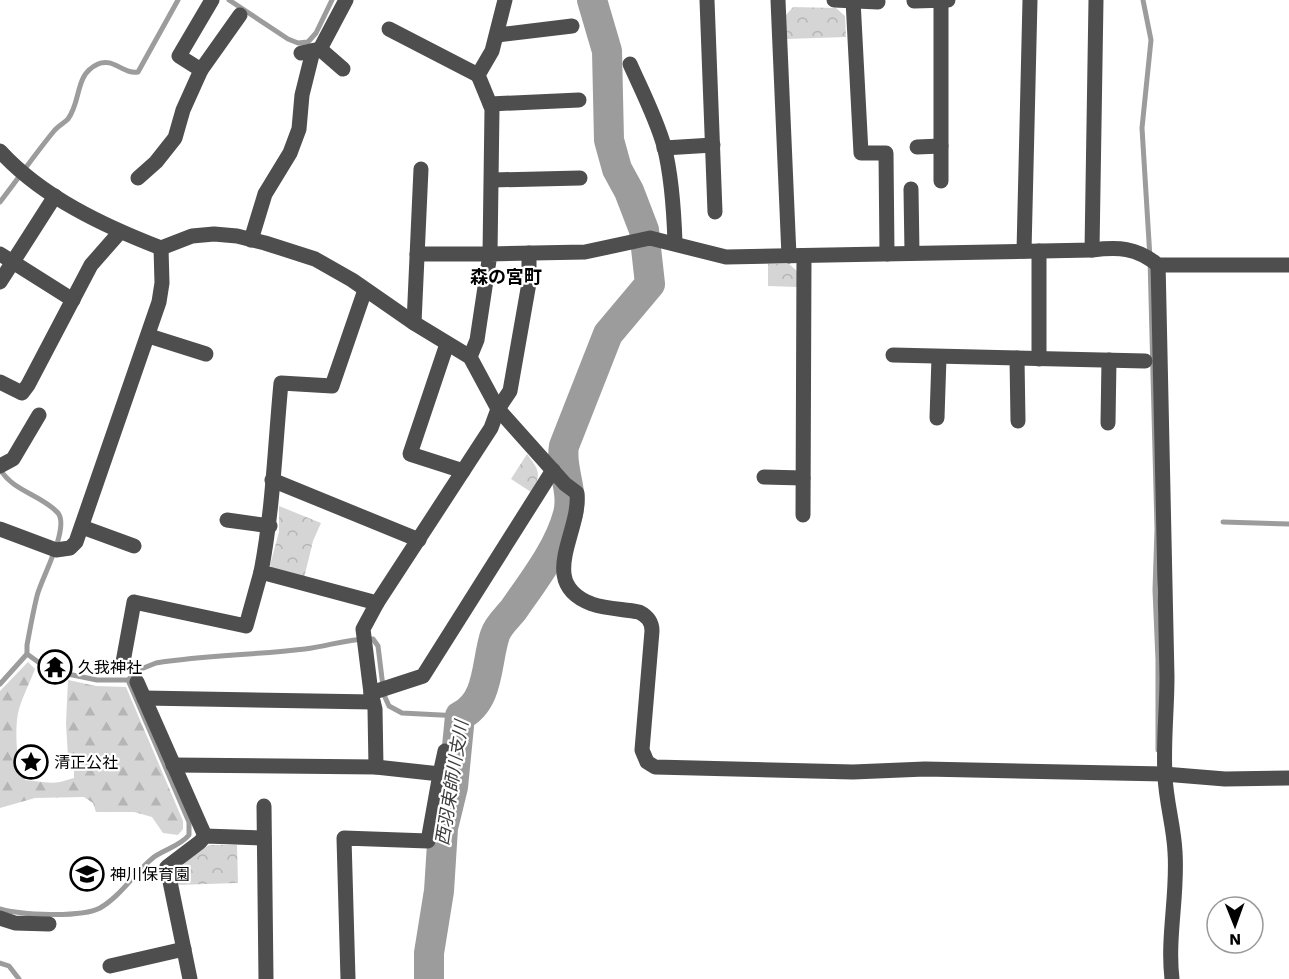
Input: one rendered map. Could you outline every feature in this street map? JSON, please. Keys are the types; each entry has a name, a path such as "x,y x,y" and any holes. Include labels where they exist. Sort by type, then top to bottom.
{"street":[{"path":"201,70 179,56 212,0"},
{"path":"251,240 265,194 290,153 299,129 302,95 311,51 346,0"},
{"path":"478,75 492,51 504,0"},
{"path":"707,0 715,212"},
{"path":"778,0 797,256 803,515"},
{"path":"834,0 878,2"},
{"path":"941,181 942,0"},
{"path":"914,1 948,0"},
{"path":"1030,0 1031,251 1039,359"},
{"path":"1092,249 1096,0"},
{"path":"853,1 861,153 886,153 888,254"},
{"path":"138,178 156,162 175,138 185,103 201,70 240,15"},
{"path":"497,35 572,26"},
{"path":"389,29 478,75 490,104 492,180 490,254 477,340 470,357"},
{"path":"311,51 343,69"},
{"path":"630,64 656,121 664,148 675,219 675,243"},
{"path":"490,104 579,100"},
{"path":"664,148 713,145"},
{"path":"917,147 941,146"},
{"path":"0,151 24,173 55,196 120,232 161,249 192,236 214,234 251,240 315,259 470,357 498,409 577,496 576,517 563,564 563,576 566,583 577,596 591,603 645,615 652,627 642,750 647,762 655,767 852,772 937,769 1161,774 1226,779 1289,778"},
{"path":"414,323 421,169"},
{"path":"492,180 580,178"},
{"path":"911,189 912,254"},
{"path":"0,282 55,196"},
{"path":"0,382 22,393 91,265 120,232"},
{"path":"417,254 585,252 645,239 675,243 726,257 1120,247 1152,260 1289,265"},
{"path":"0,529 54,549 66,549 73,545 82,527 149,336 162,283 161,249"},
{"path":"376,766 375,709 378,693 363,629 377,603 491,428 498,409 510,391 529,283 529,253"},
{"path":"0,254 74,300"},
{"path":"1152,260 1166,523 1167,679 1161,774 1175,849 1176,872 1171,941 1172,979"},
{"path":"123,662 134,602 246,626 261,572 270,526 281,383 332,386 365,290"},
{"path":"149,336 206,354"},
{"path":"447,344 410,454 463,471"},
{"path":"893,356 1145,361"},
{"path":"937,418 939,357"},
{"path":"1017,358 1018,421"},
{"path":"1108,423 1109,360"},
{"path":"1,465 13,459 39,415"},
{"path":"144,698 378,693 423,676 554,470"},
{"path":"764,477 803,478"},
{"path":"272,480 419,540"},
{"path":"227,520 270,526"},
{"path":"82,527 134,546"},
{"path":"261,572 377,603"},
{"path":"137,682 205,836"},
{"path":"348,979 344,838 428,841 445,751"},
{"path":"173,765 376,766 440,774"},
{"path":"264,806 266,979"},
{"path":"205,836 264,838"},
{"path":"190,979 167,867 205,836"},
{"path":"1,919 15,923 49,924"},
{"path":"110,966 184,949"}],"green space":[{"path":"793,7 836,8 845,16 846,37 786,39 786,15"},
{"path":"768,264 789,264 797,271 797,287 768,286"},
{"path":"527,454 538,472 537,481 531,492 511,479"},
{"path":"279,506 321,523 313,541 304,578 275,572 270,565 279,532"},
{"path":"28,662 35,669 19,709 17,726 18,756 25,780 56,783 74,778 74,758 68,758 66,723 68,680 96,686 126,687 183,821 183,829 178,835 163,833 152,817 134,812 96,812 93,803 84,797 35,798 0,808 0,691"},
{"path":"209,845 237,845 238,883 176,885 182,866"}],"waterway":[{"path":"0,202 54,131 68,119 82,81 90,69 103,62 138,72 178,0"},
{"path":"229,0 288,39 298,43 308,42 316,33 332,0"},
{"name":"西羽束師川支川","path":"429,979 429,953 439,891 443,828 453,787 460,716 470,710 482,691 496,631 538,575 559,539 569,505 564,446 608,334 650,284 644,230 629,191 617,169 609,140 607,51 592,0"},
{"path":"1143,0 1151,40 1142,128 1150,258 1157,529 1155,590 1158,750"},
{"path":"0,469 12,483 51,507 58,513 61,520 54,554 37,596 27,645 27,654 48,669 97,680 128,680 141,669 156,663 305,649 373,639 378,646 384,695 389,706 402,713 460,716"},
{"path":"1223,522 1289,524"},
{"path":"0,684 27,654"},
{"path":"0,909 21,913 65,914 100,908 115,897 154,857 189,835 189,822 128,680"},
{"path":"0,963 9,966 19,979"}],"place":[{"name":"久我神社","path":"55,667"},
{"name":"清正公社","path":"31,762"},
{"name":"神川保育園","path":"87,874"}],"district":[{"name":"森の宮町","path":"506,277"}]}
